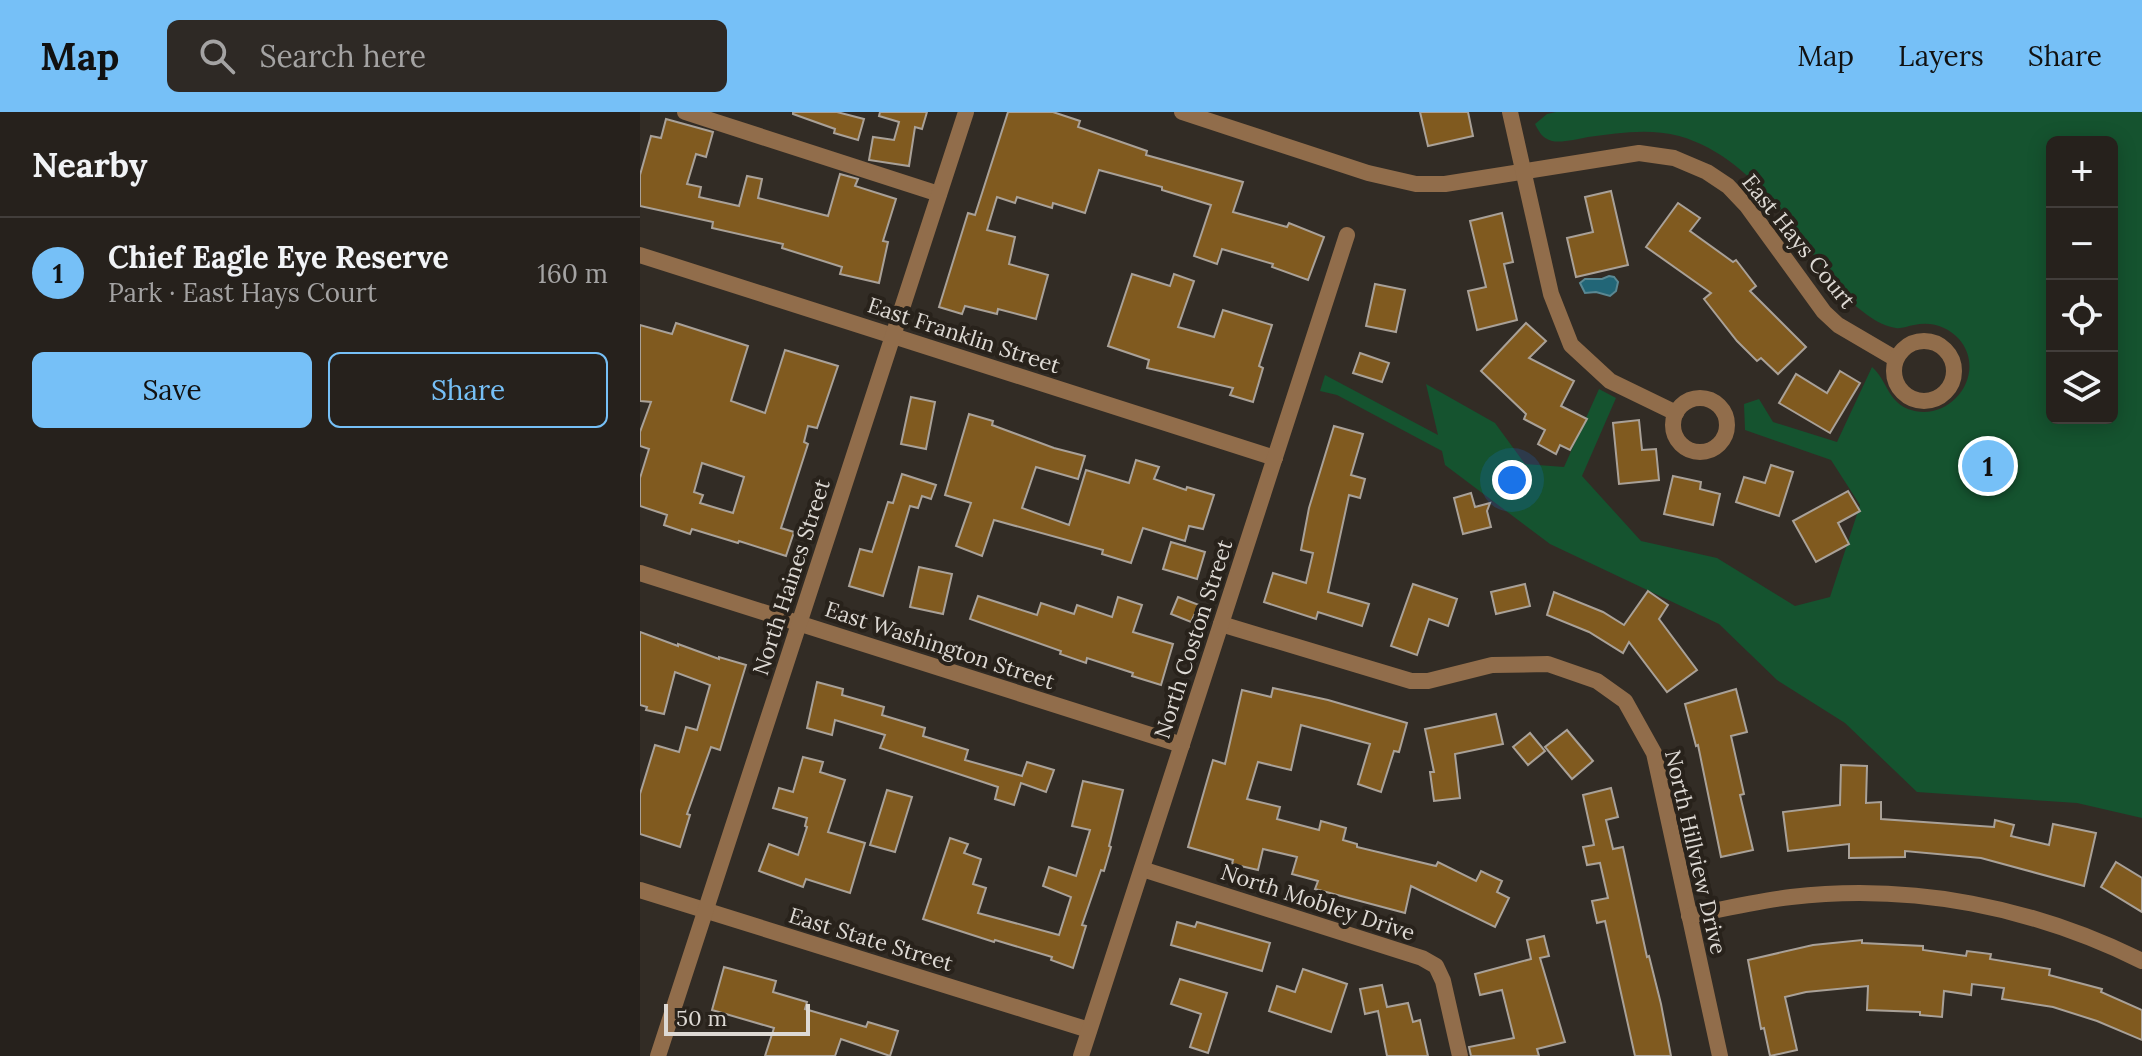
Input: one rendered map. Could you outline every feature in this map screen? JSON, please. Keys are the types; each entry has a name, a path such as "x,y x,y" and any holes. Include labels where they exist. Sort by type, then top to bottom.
{"street":[{"path":"685,112 939,194"},
{"name":"North Haines Street","path":"658,1056 966,112"},
{"name":"East Hays Court","path":"1182,112 1368,173 1416,184 1445,184 1639,153 1674,158 1707,172 1728,186 1747,206 1824,312 1838,325 1896,359"},
{"path":"1510,112 1551,294 1571,345 1610,381 1676,413"},
{"name":"North Coston Street","path":"1081,1056 1347,235"},
{"name":"East Franklin Street","path":"640,255 1275,458"},
{"name":"East Washington Street","path":"640,573 1182,745"},
{"name":"North Hillview Drive","path":"1221,624 1411,681 1428,681 1492,665 1548,664 1597,681 1625,701 1654,753 1720,1056"},
{"name":"North Mobley Drive","path":"1142,869 1422,958 1436,966 1443,981 1460,1056"},
{"name":"East State Street","path":"640,890 1089,1030"},
{"path":"1689,916 1751,902 1793,897 1859,892 1910,895 1968,903 2050,922 2081,932 2142,961"}],"green space":[{"path":"1556,112 2142,112 2142,818 2077,803 1917,792 1845,723 1777,680 1719,624 1550,544 1445,465 1442,451 1337,395 1320,391 1325,375 1438,435 1426,384 1495,423 1525,464 1564,467 1599,389 1616,398 1582,476 1641,541 1717,558 1795,606 1830,597 1860,505 1831,460 1745,430 1744,404 1759,399 1773,422 1837,442 1872,367 1891,395 1908,409 1923,412 1937,410 1950,403 1967,381 1969,367 1967,353 1959,339 1933,324 1896,328 1874,320 1843,295 1791,225 1752,180 1706,146 1679,136 1645,132 1552,141 1543,136 1535,124 1547,114"}],"water":[{"path":"1609,276 1618,282 1616,291 1610,296 1585,293 1580,283 1585,279"}],"building":[{"path":"793,112 837,112 864,119 858,140 834,133 835,129"},
{"path":"880,112 927,112 922,129 915,127 909,166 869,160 873,137 894,140 899,122 879,116"},
{"path":"1008,112 1053,112 1080,121 1078,127 1147,151 1146,155 1243,182 1233,212 1287,227 1289,223 1324,237 1308,280 1272,267 1273,264 1222,249 1217,264 1194,256 1211,205 1162,190 1162,187 1099,170 1085,213 1053,203 1052,208 1017,197 1015,203 997,197 987,230 1015,237 1009,264 1048,275 1036,319 998,309 997,314 965,306 962,314 939,307 968,213 975,215"},
{"path":"1420,112 1468,112 1473,136 1428,146"},
{"path":"666,119 713,132 706,157 696,154 687,184 701,187 699,197 739,206 747,176 762,179 758,198 828,216 840,174 858,179 855,186 896,199 883,241 888,242 879,283 840,274 842,267 782,248 783,244 712,228 713,222 640,206 640,175 651,136 661,138"},
{"path":"1611,191 1628,265 1576,277 1567,238 1593,232 1585,197"},
{"path":"1678,203 1700,218 1690,231 1733,262 1736,260 1756,286 1750,291 1806,347 1778,374 1761,358 1757,361 1737,341 1704,299 1711,293 1646,247"},
{"path":"1502,213 1513,262 1504,264 1517,320 1477,330 1468,291 1486,287 1470,221"},
{"path":"1132,274 1170,286 1174,274 1194,281 1178,327 1214,337 1223,310 1272,325 1259,366 1263,368 1253,402 1230,395 1233,388 1147,368 1149,360 1108,346"},
{"path":"1375,284 1405,290 1396,332 1366,326"},
{"path":"676,323 748,346 731,401 765,413 785,350 838,366 817,428 808,426 804,442 808,444 781,528 794,532 786,556 692,529 690,534 664,525 667,515 640,506 640,478 649,449 640,446 640,432 651,402 640,401 640,325 672,334","holes":["702,463 744,477 733,513 700,503 703,495 694,492"]},
{"path":"1526,323 1546,341 1529,358 1574,381 1561,406 1587,419 1570,450 1560,445 1556,454 1538,444 1545,430 1524,419 1526,414 1481,371"},
{"path":"1360,353 1389,363 1382,382 1353,373"},
{"path":"1840,371 1860,383 1830,433 1779,403 1796,374 1827,393"},
{"path":"911,397 935,402 926,449 901,444"},
{"path":"969,414 993,421 992,425 1054,448 1085,456 1078,479 1036,467 1022,508 1069,525 1086,470 1129,483 1136,460 1159,467 1154,479 1214,495 1203,529 1189,526 1185,541 1143,528 1131,563 1102,554 1103,550 994,520 982,556 956,546 971,503 945,495"},
{"path":"1639,420 1642,450 1656,449 1659,480 1619,484 1613,423"},
{"path":"1334,426 1363,434 1351,475 1365,479 1360,498 1349,495 1328,592 1369,604 1362,626 1318,612 1316,619 1264,602 1273,573 1306,583 1313,553 1301,550 1309,508"},
{"path":"1771,465 1793,472 1779,516 1736,502 1744,477 1765,483"},
{"path":"902,474 936,485 931,499 922,496 918,508 910,506 883,596 849,586 860,549 872,552 888,502 893,503"},
{"path":"1673,476 1701,482 1700,489 1720,494 1713,525 1664,514"},
{"path":"1848,491 1860,511 1838,523 1849,544 1816,562 1793,521"},
{"path":"1471,493 1475,507 1490,503 1487,511 1491,527 1463,534 1454,498"},
{"path":"1171,542 1205,552 1197,579 1163,569"},
{"path":"919,567 952,574 943,614 910,607"},
{"path":"1413,584 1457,599 1448,626 1429,619 1417,655 1391,646"},
{"path":"1525,584 1530,606 1496,614 1491,592"},
{"path":"1648,591 1668,605 1659,619 1697,670 1667,692 1629,642 1623,653 1589,632 1547,615 1554,592 1603,612 1624,625"},
{"path":"978,596 1037,615 1041,603 1074,614 1077,605 1112,617 1118,597 1142,605 1133,632 1173,644 1161,685 1087,658 1086,663 970,619"},
{"path":"1178,597 1199,605 1191,622 1171,614"},
{"path":"640,632 746,665 720,750 711,747 687,814 690,815 680,847 640,834 640,794 655,745 679,752 686,727 697,730 710,685 675,672 664,714 646,710 647,707 640,705"},
{"path":"817,682 843,689 842,695 884,707 882,715 925,728 923,736 968,750 965,760 1022,776 1027,762 1054,770 1046,792 1021,783 1014,805 995,799 998,787 880,748 885,735 835,720 832,735 807,728"},
{"path":"1273,688 1407,723 1399,752 1394,751 1381,792 1358,784 1370,744 1301,725 1291,770 1258,762 1247,799 1280,807 1277,819 1319,830 1321,821 1346,828 1343,840 1357,844 1357,847 1436,866 1438,862 1476,881 1481,871 1502,881 1497,892 1509,898 1495,927 1411,886 1405,913 1315,889 1318,881 1292,874 1297,857 1263,849 1258,870 1232,864 1233,860 1188,847 1213,760 1225,764 1242,690 1271,697"},
{"path":"1736,689 1747,732 1731,736 1753,850 1721,857 1698,745 1685,704"},
{"path":"1496,714 1503,744 1455,754 1460,798 1434,801 1430,772 1434,772 1425,729"},
{"path":"1567,730 1593,761 1572,779 1545,747"},
{"path":"1530,733 1545,751 1528,765 1513,747"},
{"path":"803,757 823,762 820,772 845,780 828,832 865,843 850,893 806,879 803,887 759,871 769,844 798,855 807,818 773,808 779,788 793,792"},
{"path":"1841,765 1867,766 1866,803 1881,802 1881,819 1994,827 1995,820 2014,825 2011,836 2049,845 2053,824 2096,833 2084,886 1981,858 1905,851 1905,857 1849,858 1849,844 1788,851 1783,812 1840,805"},
{"path":"1083,781 1123,790 1111,847 1082,925 1086,926 1073,968 1051,960 1052,957 923,919 950,838 968,844 964,853 981,859 973,884 986,888 978,913 1059,935 1071,897 1043,886 1049,867 1076,876 1090,830 1072,826"},
{"path":"1611,788 1618,817 1606,820 1613,849 1623,847 1671,1056 1635,1056 1605,921 1597,923 1592,901 1608,898 1600,863 1587,865 1583,847 1594,845 1583,795"},
{"path":"887,790 912,797 895,852 870,845"},
{"path":"2116,862 2142,878 2142,912 2101,887"},
{"path":"1177,922 1195,927 1197,922 1270,943 1262,971 1171,945"},
{"path":"1544,936 1549,956 1540,958 1565,1042 1537,1049 1539,1056 1471,1056 1469,1047 1514,1038 1502,990 1480,995 1475,974 1531,959 1527,940"},
{"path":"1862,940 1862,943 1923,946 1923,950 1966,956 1967,951 1991,954 1990,959 2050,969 2049,975 2102,989 2101,992 2142,1010 2142,1040 2053,1007 2002,999 2004,988 1972,984 1971,995 1944,991 1942,1017 1920,1015 1920,1012 1867,1010 1868,986 1785,997 1797,1050 1770,1056 1764,1028 1761,1029 1748,960 1813,945"},
{"path":"724,967 776,981 773,992 807,1002 805,1009 866,1027 868,1022 898,1031 890,1056 841,1039 835,1056 765,1056 774,1028 712,1010"},
{"path":"1303,969 1347,984 1331,1032 1269,1011 1277,986 1295,992"},
{"path":"1180,979 1227,993 1208,1053 1190,1047 1201,1014 1171,1004"},
{"path":"1382,985 1387,1007 1408,1003 1413,1022 1420,1020 1428,1056 1387,1056 1378,1011 1365,1014 1360,989"}],"place":[{"name":"Chief Eagle Eye Reserve","path":"1988,466"}]}
